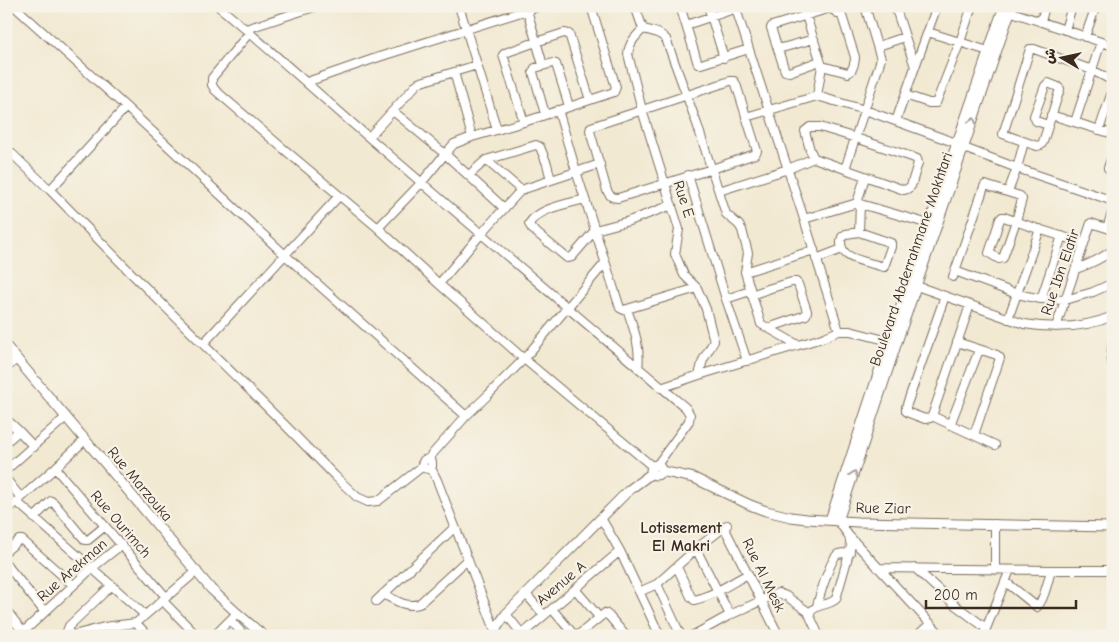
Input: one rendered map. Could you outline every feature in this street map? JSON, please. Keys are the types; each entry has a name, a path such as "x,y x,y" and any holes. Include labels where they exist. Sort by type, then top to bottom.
{"main road":[{"name":"Boulevard Abderrahmane Mokhtari","path":"871,409 889,341 913,285 929,224 960,146 988,51 1007,8"},
{"name":"Boulevard Abderrahmane Mokhtari","path":"834,520 1007,8"},
{"name":"Rue Marzouka","path":"6,346 197,570 234,617"},
{"path":"494,633 506,614 629,490 656,469"},
{"name":"Rue Ziar","path":"656,469 694,478 744,503 791,517 834,520 1113,527"},
{"path":"234,617 264,636"}],"street":[{"path":"14,6 285,255 466,416"},
{"path":"218,6 248,31 482,234 524,272 686,408 690,417 656,469 524,359 378,228 215,90 212,85 212,78 248,31 317,6"},
{"path":"460,6 497,130"},
{"path":"306,82 540,6"},
{"path":"378,228 422,182 453,145 472,137 524,122 612,92 616,87 591,6"},
{"path":"635,6 642,30 657,32 666,39 726,214 742,230 748,253 745,272 761,324 798,345"},
{"path":"680,6 698,64 724,58 749,49"},
{"path":"708,6 724,58"},
{"path":"803,6 821,64 817,96"},
{"path":"845,169 882,59 866,6"},
{"path":"895,6 915,67"},
{"path":"896,121 937,6"},
{"path":"905,95 929,103 936,103 972,6"},
{"path":"1041,22 1045,6"},
{"path":"1064,30 1072,6"},
{"path":"1085,37 1096,6"},
{"path":"686,25 735,8 839,331"},
{"path":"830,8 843,18 855,61 851,71 848,73 821,64 787,72 778,49 772,26 830,8"},
{"path":"1007,8 1111,46 1113,36"},
{"path":"527,10 543,66"},
{"name":"Rue E","path":"642,30 631,42 628,54 642,110 679,229 675,254 684,275 697,288 706,309 714,341 703,360 699,375"},
{"path":"928,32 988,51"},
{"path":"524,122 503,55 536,42 564,33 569,34 590,100"},
{"path":"878,46 905,37"},
{"path":"778,49 814,39"},
{"path":"1075,122 1101,42"},
{"path":"1048,125 1036,121 1034,116 1045,86 1048,83 1059,88 1043,142 1040,146 1004,135 1003,133 1030,49 1092,70 1113,81"},
{"path":"545,114 533,72 534,68 553,63 556,64 569,106"},
{"path":"369,137 418,84 477,65"},
{"path":"454,72 472,137"},
{"path":"734,81 757,151 753,155 712,169 613,198 607,191 590,127 686,95 734,81"},
{"path":"1099,130 1113,89"},
{"path":"746,117 817,96 865,110 1017,168 1113,201"},
{"path":"50,190 126,107"},
{"path":"558,110 619,306 622,309 627,309 697,288"},
{"path":"394,111 469,175 504,208"},
{"path":"1051,115 1113,134"},
{"path":"718,191 788,169 814,158 907,190 911,186 918,161 912,157 820,127 807,128 805,131 814,158"},
{"path":"1008,192 1024,142"},
{"path":"469,175 486,160 537,146 542,150 551,180"},
{"path":"6,148 335,476 363,501 381,500 427,464 466,416 524,359 605,263"},
{"path":"1113,154 1108,168 1113,171"},
{"path":"486,160 521,190"},
{"path":"439,284 521,190 600,164"},
{"path":"688,176 747,361"},
{"path":"859,232 858,203 865,177"},
{"path":"1084,243 1040,229 1016,221 1004,217 1001,218 990,254 999,259 1003,258 1016,221 1022,199 1020,196 988,185 984,187 954,274 1017,294 1041,299 1065,300 1093,292 1113,283"},
{"path":"203,344 339,196"},
{"path":"585,200 543,212 533,218 529,225 568,258 572,257 595,230 629,221 672,205"},
{"path":"804,219 858,203 929,224"},
{"path":"1110,229 1113,210"},
{"name":"Rue Ibn Elatir","path":"1056,327 1091,224 1110,229"},
{"path":"1008,318 1040,229"},
{"path":"859,232 891,243 884,267 844,253 840,245 842,237 846,234 859,232"},
{"path":"1041,299 1062,236"},
{"path":"816,259 842,249"},
{"path":"745,272 814,250"},
{"path":"1076,269 1091,264 1113,250"},
{"path":"726,299 796,282 806,315 768,328"},
{"path":"913,285 1024,324 1042,327 1080,326 1113,316"},
{"path":"945,296 906,407 909,413 925,419 932,416 970,305"},
{"path":"627,309 639,351 638,368"},
{"path":"661,388 839,331 850,331 889,341"},
{"path":"1113,337 1111,358 1113,367"},
{"path":"957,342 997,355 1000,361 974,435"},
{"path":"950,425 979,350"},
{"path":"6,368 17,359"},
{"path":"932,416 995,445"},
{"path":"6,470 66,417"},
{"path":"6,419 34,447"},
{"path":"6,442 19,431"},
{"path":"6,511 85,440"},
{"path":"427,464 437,480 494,633"},
{"name":"Rue Ourimch","path":"55,468 197,636"},
{"path":"6,479 19,500 34,518 145,615"},
{"path":"34,518 52,501 84,540 88,540 104,526"},
{"path":"601,518 620,551 660,636"},
{"path":"834,520 938,633 943,636"},
{"path":"995,570 996,524"},
{"name":"Rue Al Mesk","path":"696,549 726,526 779,636"},
{"path":"376,601 455,527"},
{"path":"819,636 810,613 817,606 836,599 850,553 849,536"},
{"path":"6,551 22,540 73,585"},
{"name":"Rue Arekman","path":"23,634 44,611 92,568 122,545"},
{"path":"639,592 657,584 696,549 730,615"},
{"name":"Avenue A","path":"523,634 620,551"},
{"path":"817,606 835,556 850,553"},
{"path":"383,594 412,606 419,604 468,559"},
{"path":"6,564 44,611"},
{"path":"677,566 692,599 700,598 748,574"},
{"path":"878,568 1113,570"},
{"path":"915,568 985,632 1010,570"},
{"path":"112,585 69,626 67,631 71,636 111,626 136,623 197,570"},
{"path":"1006,582 1037,607 1040,605 1051,570"},
{"path":"657,584 682,636"},
{"path":"575,589 600,616"},
{"path":"692,636 730,615 777,593 782,594 810,613"},
{"path":"526,594 544,616"},
{"path":"552,609 576,636 604,613 609,616 626,636"},
{"path":"8,614 23,634"},
{"path":"506,614 523,634"},
{"path":"214,636 234,617"},
{"name":"Rue Marzouka","path":"234,617 245,636"},
{"path":"136,623 148,636"},
{"path":"918,636 930,624"}],"district":[{"name":"Lotissement El Makri","path":"681,536"}]}
